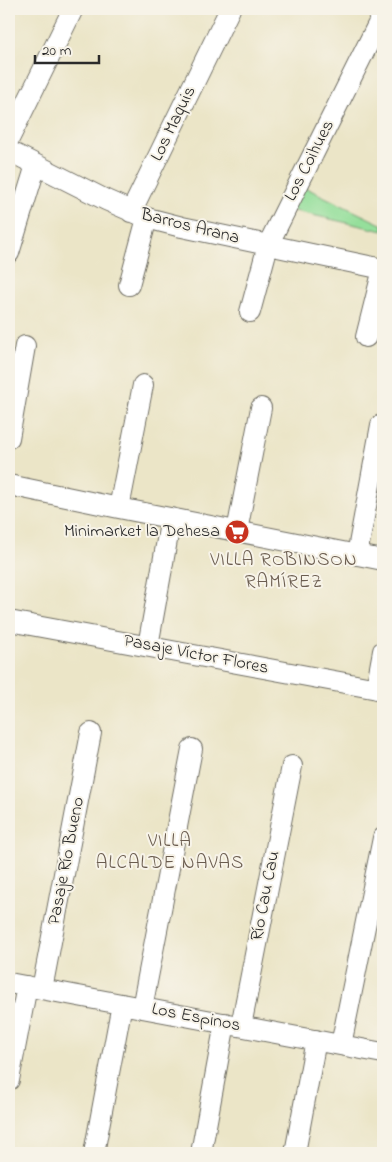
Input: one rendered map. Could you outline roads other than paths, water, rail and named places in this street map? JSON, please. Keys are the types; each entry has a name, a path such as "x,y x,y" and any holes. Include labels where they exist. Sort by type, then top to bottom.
{"street":[{"path":"9,139 73,9"},
{"name":"Los Maquis","path":"129,285 139,215 230,9"},
{"name":"Los Coihues","path":"250,312 268,245 383,14"},
{"name":"Barros Arana","path":"9,151 139,215 182,227 383,269"},
{"path":"9,253 36,165"},
{"path":"366,337 383,269"},
{"path":"9,438 25,346"},
{"path":"119,508 143,385"},
{"path":"237,531 261,408"},
{"path":"357,555 381,425"},
{"path":"9,485 383,560"},
{"path":"148,646 171,518"},
{"name":"Pasaje Víctor Flores","path":"9,620 380,690"},
{"path":"380,690 383,651"},
{"name":"Pasaje Río Bueno","path":"9,1080 26,986 91,733"},
{"path":"142,1008 192,749"},
{"name":"Río Cau Cau","path":"200,1153 233,1025 292,766"},
{"path":"341,1045 383,838"},
{"name":"Los Espinos","path":"26,986 383,1054"},
{"path":"94,1153 122,1004"},
{"path":"295,1153 316,1040"}],"place":[{"name":"Minimarket la Dehesa","path":"237,532"}],"district":[{"name":"VILLA ROBINSON RAMÍREZ","path":"284,571"},
{"name":"VILLA ALCALDE NAVAS","path":"170,852"}]}
